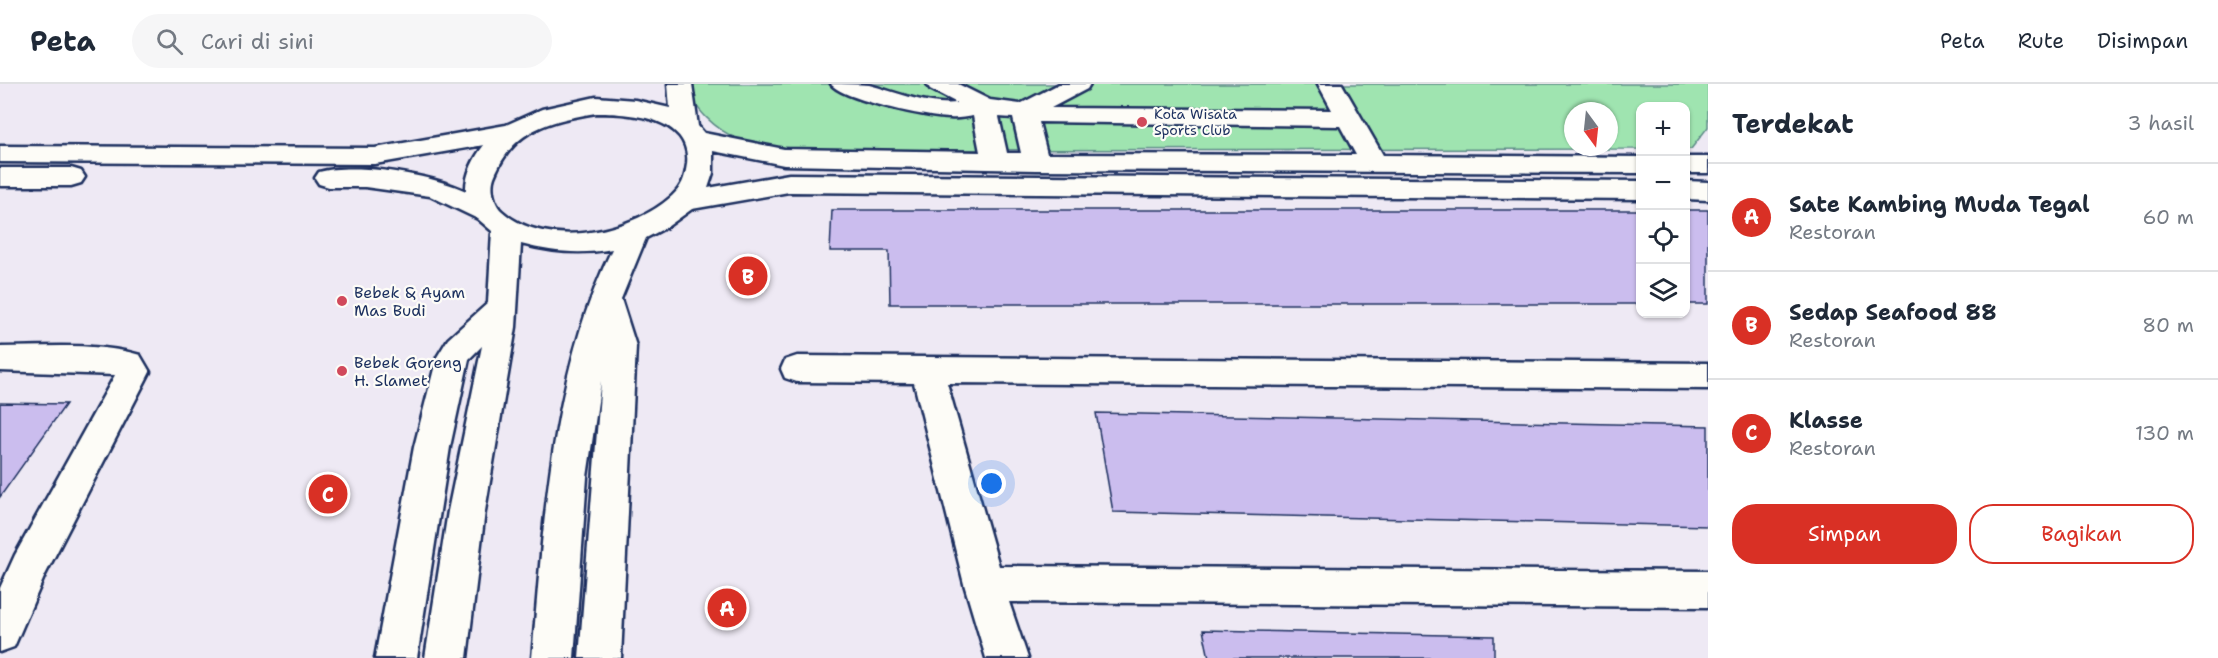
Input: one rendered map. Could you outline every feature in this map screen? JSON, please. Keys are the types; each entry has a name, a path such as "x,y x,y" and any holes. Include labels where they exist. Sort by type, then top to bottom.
{"street":[{"path":"0,177 365,178 436,188 532,239 565,243 600,241 634,232 662,219 684,201 698,183 702,154 691,133 680,84"},
{"path":"843,84 873,95 932,109 952,111 984,107 1054,116 1338,118"},
{"path":"939,84 984,107"},
{"path":"1024,112 1078,84"},
{"path":"1094,84 1092,95 1108,116"},
{"path":"1330,84 1338,118 1362,163"},
{"path":"540,118 575,85"},
{"path":"446,658 470,494 503,306 507,263 496,220 478,192 480,171 493,150 513,132 540,118 568,109 596,105 624,105 651,97 669,117 691,133 784,157 1036,162 1636,165"},
{"path":"984,107 995,161"},
{"path":"1024,112 1036,162"},
{"path":"0,154 375,156 513,132"},
{"path":"684,201 789,183 1636,190"},
{"path":"1690,190 1708,191"},
{"path":"553,658 560,567 579,401 605,298 634,232"},
{"path":"600,658 620,346 605,298"},
{"path":"396,658 432,447 453,357 459,348 503,306"},
{"path":"0,359 108,361 128,364 133,372 128,386 14,567 0,633"},
{"path":"797,369 1708,376"},
{"path":"927,370 984,584 1007,658"},
{"path":"984,584 1708,589"}],"green space":[{"name":"Kota Wisata Sports Club","path":"691,84 1708,84 1708,127 1690,149 1690,102 1636,102 1636,149 1618,149 1618,102 1564,102 1564,149 814,150 740,140 706,118 694,101"}],"building":[{"path":"832,210 1636,210 1636,304 890,304 889,251 830,251"},
{"path":"1690,210 1708,210 1708,304 1690,304"},
{"path":"0,403 66,404 0,497"},
{"path":"1096,413 1708,426 1708,526 1113,512"},
{"path":"1203,630 1494,636 1494,658 1209,658"}],"place":[{"name":"Kota Wisata Sports Club","path":"1142,122"},
{"name":"Sedap Seafood 88","path":"748,276"},
{"name":"Bebek & Ayam Mas Budi","path":"342,301"},
{"name":"Bebek Goreng H. Slamet","path":"342,371"},
{"name":"Klasse","path":"328,494"},
{"name":"Sate Kambing Muda Tegal","path":"727,608"}]}
